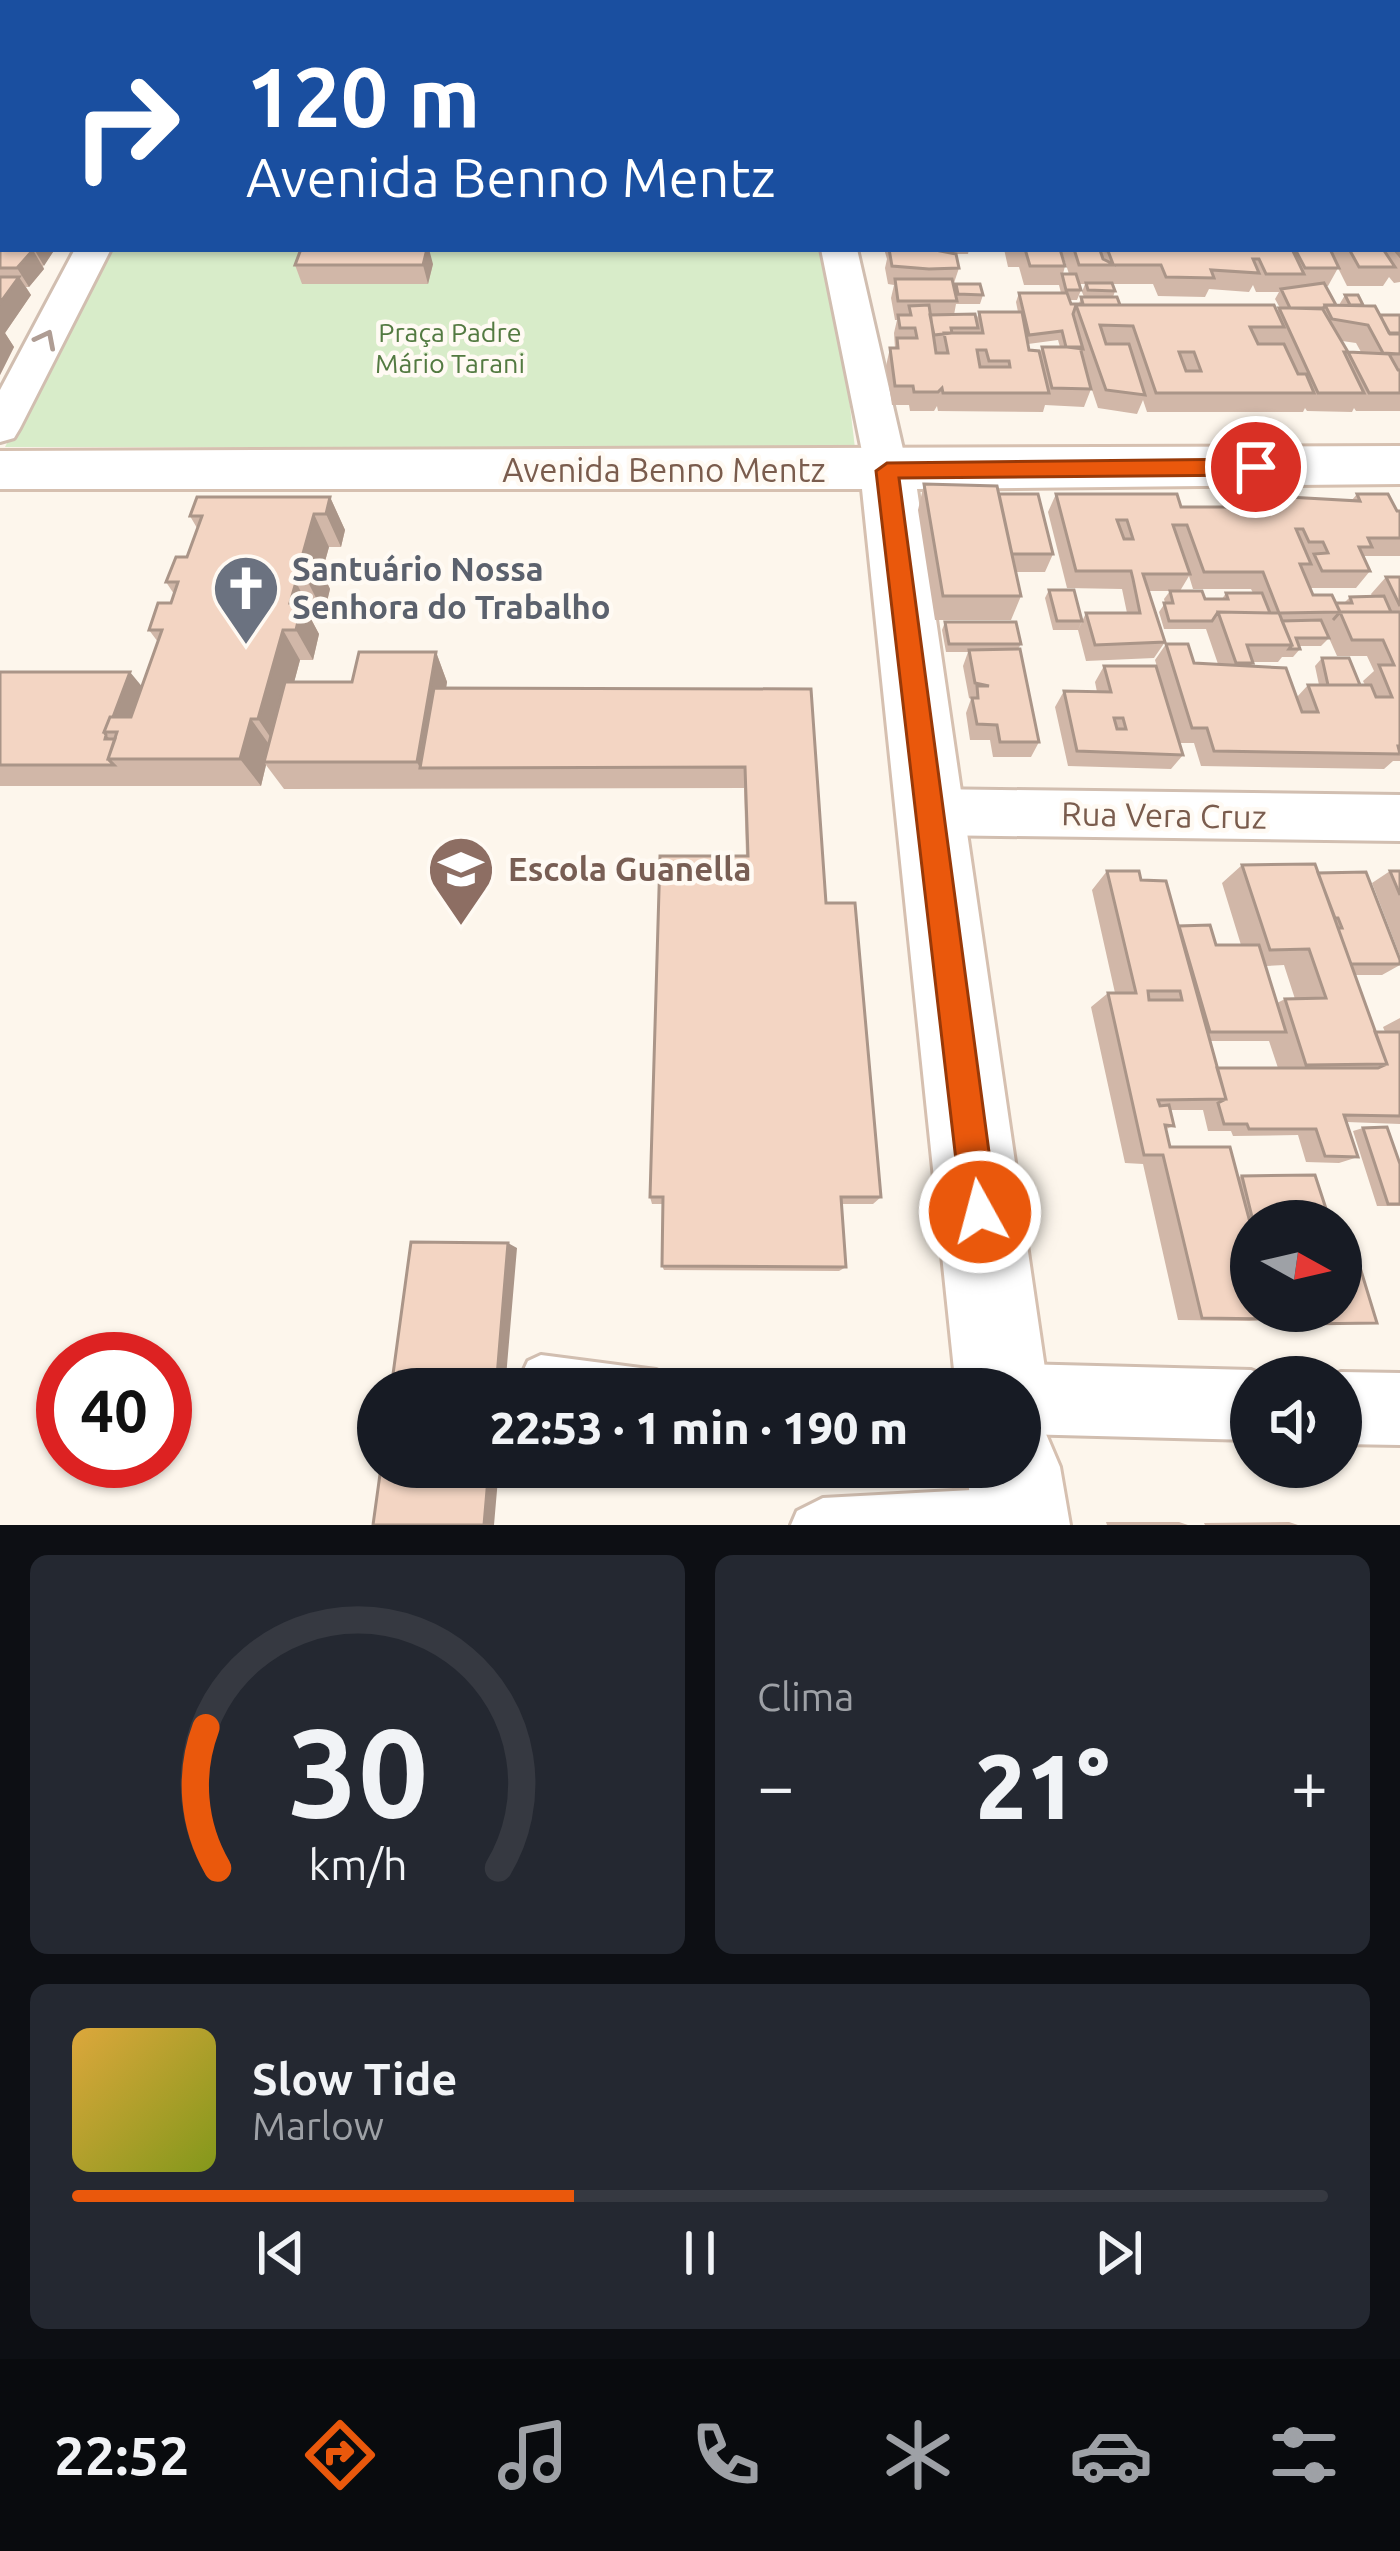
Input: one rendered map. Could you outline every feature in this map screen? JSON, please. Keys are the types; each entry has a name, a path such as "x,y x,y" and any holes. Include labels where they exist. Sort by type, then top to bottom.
{"street":[{"path":"0,428 91,252"},
{"path":"840,252 887,471 999,1368"},
{"name":"Avenida Benno Mentz","path":"0,470 887,471 1400,465"},
{"name":"Rua Vera Cruz","path":"928,812 1400,818"},
{"path":"1041,1400 1230,1404"},
{"path":"1362,1408 1400,1409"}],"lane":[{"path":"811,1525 824,1519 1018,1500"}],"green space":[{"name":"Praça Padre Mário Tarani","path":"106,252 831,252 855,448 5,447"}],"building":[{"path":"0,252 31,252 17,268 0,268"},
{"path":"300,252 426,252 423,265 295,265"},
{"path":"890,252 946,252 956,254 959,268 929,269 892,266"},
{"path":"1026,252 1061,252 1065,266 1030,266"},
{"path":"1075,252 1101,252 1113,264 1108,252 1293,252 1304,274 1266,274 1259,259 1253,259 1259,273 1211,270 1214,278 1166,277 1161,265 1079,265"},
{"path":"1297,252 1331,252 1339,268 1305,268"},
{"path":"1351,252 1385,252 1395,267 1359,267"},
{"path":"1062,274 1076,274 1081,290 1066,290"},
{"path":"0,277 19,277 0,303"},
{"path":"895,279 952,279 957,301 898,301"},
{"path":"1086,283 1112,283 1115,291 1088,290"},
{"path":"1324,283 1336,305 1323,309 1290,308 1281,289"},
{"path":"956,284 980,284 983,295 958,294"},
{"path":"1019,293 1067,293 1071,304 1083,304 1081,297 1117,297 1120,305 1076,305 1073,314 1083,349 1066,347 1062,331 1029,335"},
{"path":"1345,295 1358,295 1363,305 1350,305"},
{"path":"929,305 936,353 948,353 944,333 983,333 979,312 1022,312 1029,350 1039,351 1049,393 943,393 942,388 914,392 913,386 895,386 890,348 898,348 897,338 917,338 915,328 900,328 898,315 911,315 909,306","holes":["977,350 986,350 989,361 1009,361 1010,367 980,367"]},
{"path":"1076,305 1274,305 1284,327 1250,327 1258,344 1284,344 1298,374 1306,374 1314,393 1156,393 1133,326 1100,325 1106,344 1129,344 1145,395 1106,390","holes":["1179,352 1194,352 1201,371 1186,371"]},
{"path":"1325,305 1375,306 1390,334 1400,334 1400,354 1383,353 1368,325 1332,319"},
{"path":"1279,308 1322,308 1348,352 1344,352 1364,393 1318,393"},
{"path":"975,314 978,328 951,328 952,333 934,335 930,315"},
{"path":"1380,315 1400,315 1400,333 1389,333"},
{"path":"1042,347 1080,347 1091,389 1052,388"},
{"path":"1348,352 1389,354 1400,370 1400,393 1369,393"},
{"path":"924,484 997,486 1021,596 943,596"},
{"path":"999,494 1038,494 1053,554 1012,554"},
{"path":"1056,494 1177,494 1181,507 1238,507 1233,494 1360,501 1357,494 1388,494 1400,511 1400,538 1368,538 1372,547 1359,547 1370,571 1322,571 1314,554 1328,553 1323,542 1309,542 1303,529 1296,529 1311,564 1300,564 1313,595 1332,595 1340,612 1279,613 1263,572 1204,572 1187,525 1173,525 1190,574 1143,574 1165,642 1095,645 1086,613 1140,613 1131,571 1076,571","holes":["1117,520 1127,520 1133,539 1124,539"]},
{"name":"Santuário Nossa Senhora do Trabalho","path":"197,497 330,497 326,514 314,514 302,557 315,557 308,582 296,582 290,603 302,603 296,630 283,630 258,719 251,719 240,759 108,759 117,732 104,732 110,717 131,717 162,630 149,630 158,603 171,603 178,582 166,582 176,557 187,557 202,516 190,516"},
{"path":"1386,577 1400,577 1400,606"},
{"path":"1049,590 1074,590 1082,621 1057,621"},
{"path":"1170,591 1202,591 1205,599 1228,599 1226,593 1262,593 1270,613 1218,612 1212,621 1169,621 1164,603 1173,603"},
{"path":"1384,596 1391,612 1340,612 1336,603 1352,603 1350,597"},
{"path":"1218,612 1279,613 1292,645 1247,645 1253,663 1236,663"},
{"path":"1340,612 1400,612 1400,754 1214,751 1207,728 1192,728 1166,644 1188,644 1194,663 1286,668 1302,712 1318,712 1308,685 1371,685 1376,697 1392,697 1379,665 1394,665 1383,640 1352,640"},
{"path":"1321,620 1329,638 1296,638 1300,649 1289,649 1292,645 1282,621"},
{"path":"945,622 1016,622 1021,644 949,644"},
{"path":"1020,649 1039,742 1000,742 997,725 977,724 972,698 978,698 977,686 989,686 975,683 969,650"},
{"path":"359,652 436,652 417,762 264,762 285,682 352,682"},
{"path":"1322,658 1349,658 1360,685 1328,685"},
{"path":"1104,666 1156,666 1183,755 1077,751 1064,691 1111,692","holes":["1114,718 1123,718 1126,729 1117,729"]},
{"path":"0,672 130,672 104,732 105,739 115,739 108,759 114,765 0,765"},
{"path":"434,688 811,689 826,903 855,903 881,1197 841,1197 846,1267 662,1266 663,1197 650,1197 660,856 748,856 745,767 420,768"},
{"path":"1315,864 1387,1064 1306,1065 1285,999 1326,998 1309,949 1270,950 1242,865"},
{"path":"1107,871 1139,871 1141,880 1166,881 1226,1099 1158,1100 1160,1106 1169,1105 1174,1126 1165,1125 1170,1147 1230,1147 1244,1200 1230,1200 1230,1318 1202,1318 1163,1155 1144,1155 1108,993 1136,993","holes":["1148,991 1180,991 1182,1000 1149,1000"]},
{"path":"1390,871 1400,871 1400,895"},
{"path":"1366,872 1400,964 1351,964 1338,928 1342,928 1318,873"},
{"path":"1210,925 1216,945 1259,945 1286,1032 1210,1032 1179,926"},
{"path":"1375,1032 1400,1032 1400,1116 1344,1115 1358,1157 1325,1156 1316,1129 1249,1129 1247,1124 1224,1124 1218,1103 1226,1099 1217,1068 1378,1068 1387,1064"},
{"path":"1387,1127 1400,1164 1400,1204 1388,1204 1363,1128"},
{"path":"1315,1175 1323,1200 1248,1200 1242,1176"},
{"path":"411,1242 508,1243 498,1368 394,1368"},
{"path":"1362,1274 1377,1323 1362,1323"},
{"path":"378,1488 487,1488 484,1525 373,1525"}],"place":[{"name":"Santuário Nossa Senhora do Trabalho","path":"246,647"},
{"name":"Escola Guanella","path":"461,928"}],"route":[{"path":"980,1212 887,471 1256,467"}]}
